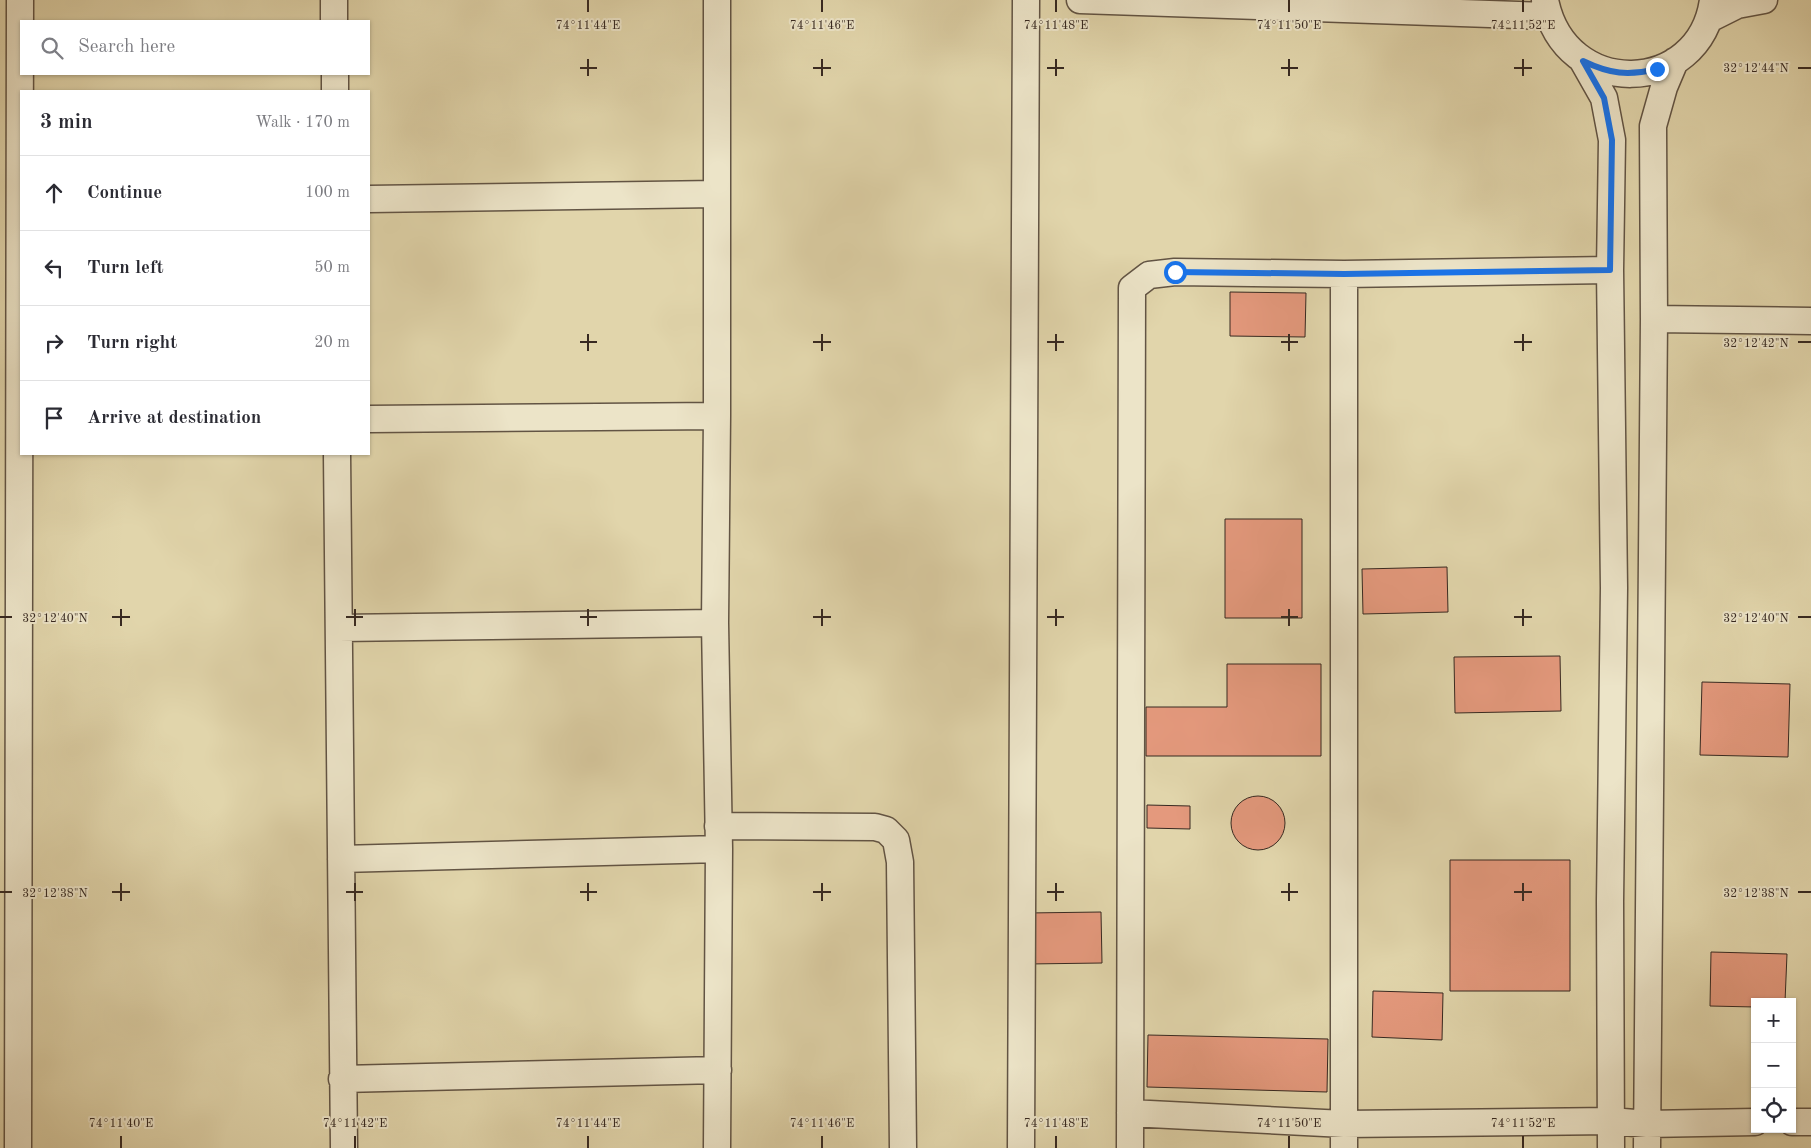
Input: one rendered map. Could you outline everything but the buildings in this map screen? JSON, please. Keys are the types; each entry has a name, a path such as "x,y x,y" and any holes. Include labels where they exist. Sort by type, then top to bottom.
{"street":[{"path":"18,1148 10,84 20,0"},
{"path":"334,0 334,20"},
{"path":"717,0 715,623 718,837 717,1148"},
{"path":"1021,1148 1026,0"},
{"path":"1080,0 1546,8 1556,34 1568,48 1583,61 1600,69 1619,74 1638,74 1657,69 1675,61 1690,49 1701,35 1711,10 1764,0"},
{"path":"1583,61 1604,98 1612,140 1610,270 1614,588 1610,901 1611,1148"},
{"path":"1647,1136 1654,319 1653,126 1664,87 1675,61"},
{"path":"335,75 335,90"},
{"path":"370,199 716,194"},
{"path":"1130,1148 1132,288 1149,274 1175,272 1344,274 1610,270"},
{"path":"1344,274 1344,1136"},
{"path":"1654,319 1811,321"},
{"path":"370,419 717,416"},
{"path":"337,455 344,1148"},
{"path":"339,628 715,623"},
{"path":"341,859 875,827 886,830 896,840 900,862 903,1148"},
{"path":"342,1079 718,1070"},
{"path":"1130,1113 1344,1136 1612,1120 1647,1136 1751,1123"},
{"path":"1796,1122 1811,1122"}],"route":[{"path":"1175,272 1344,274 1610,270 1612,140 1604,98 1583,61 1600,69 1619,74 1638,74 1657,69"}]}
